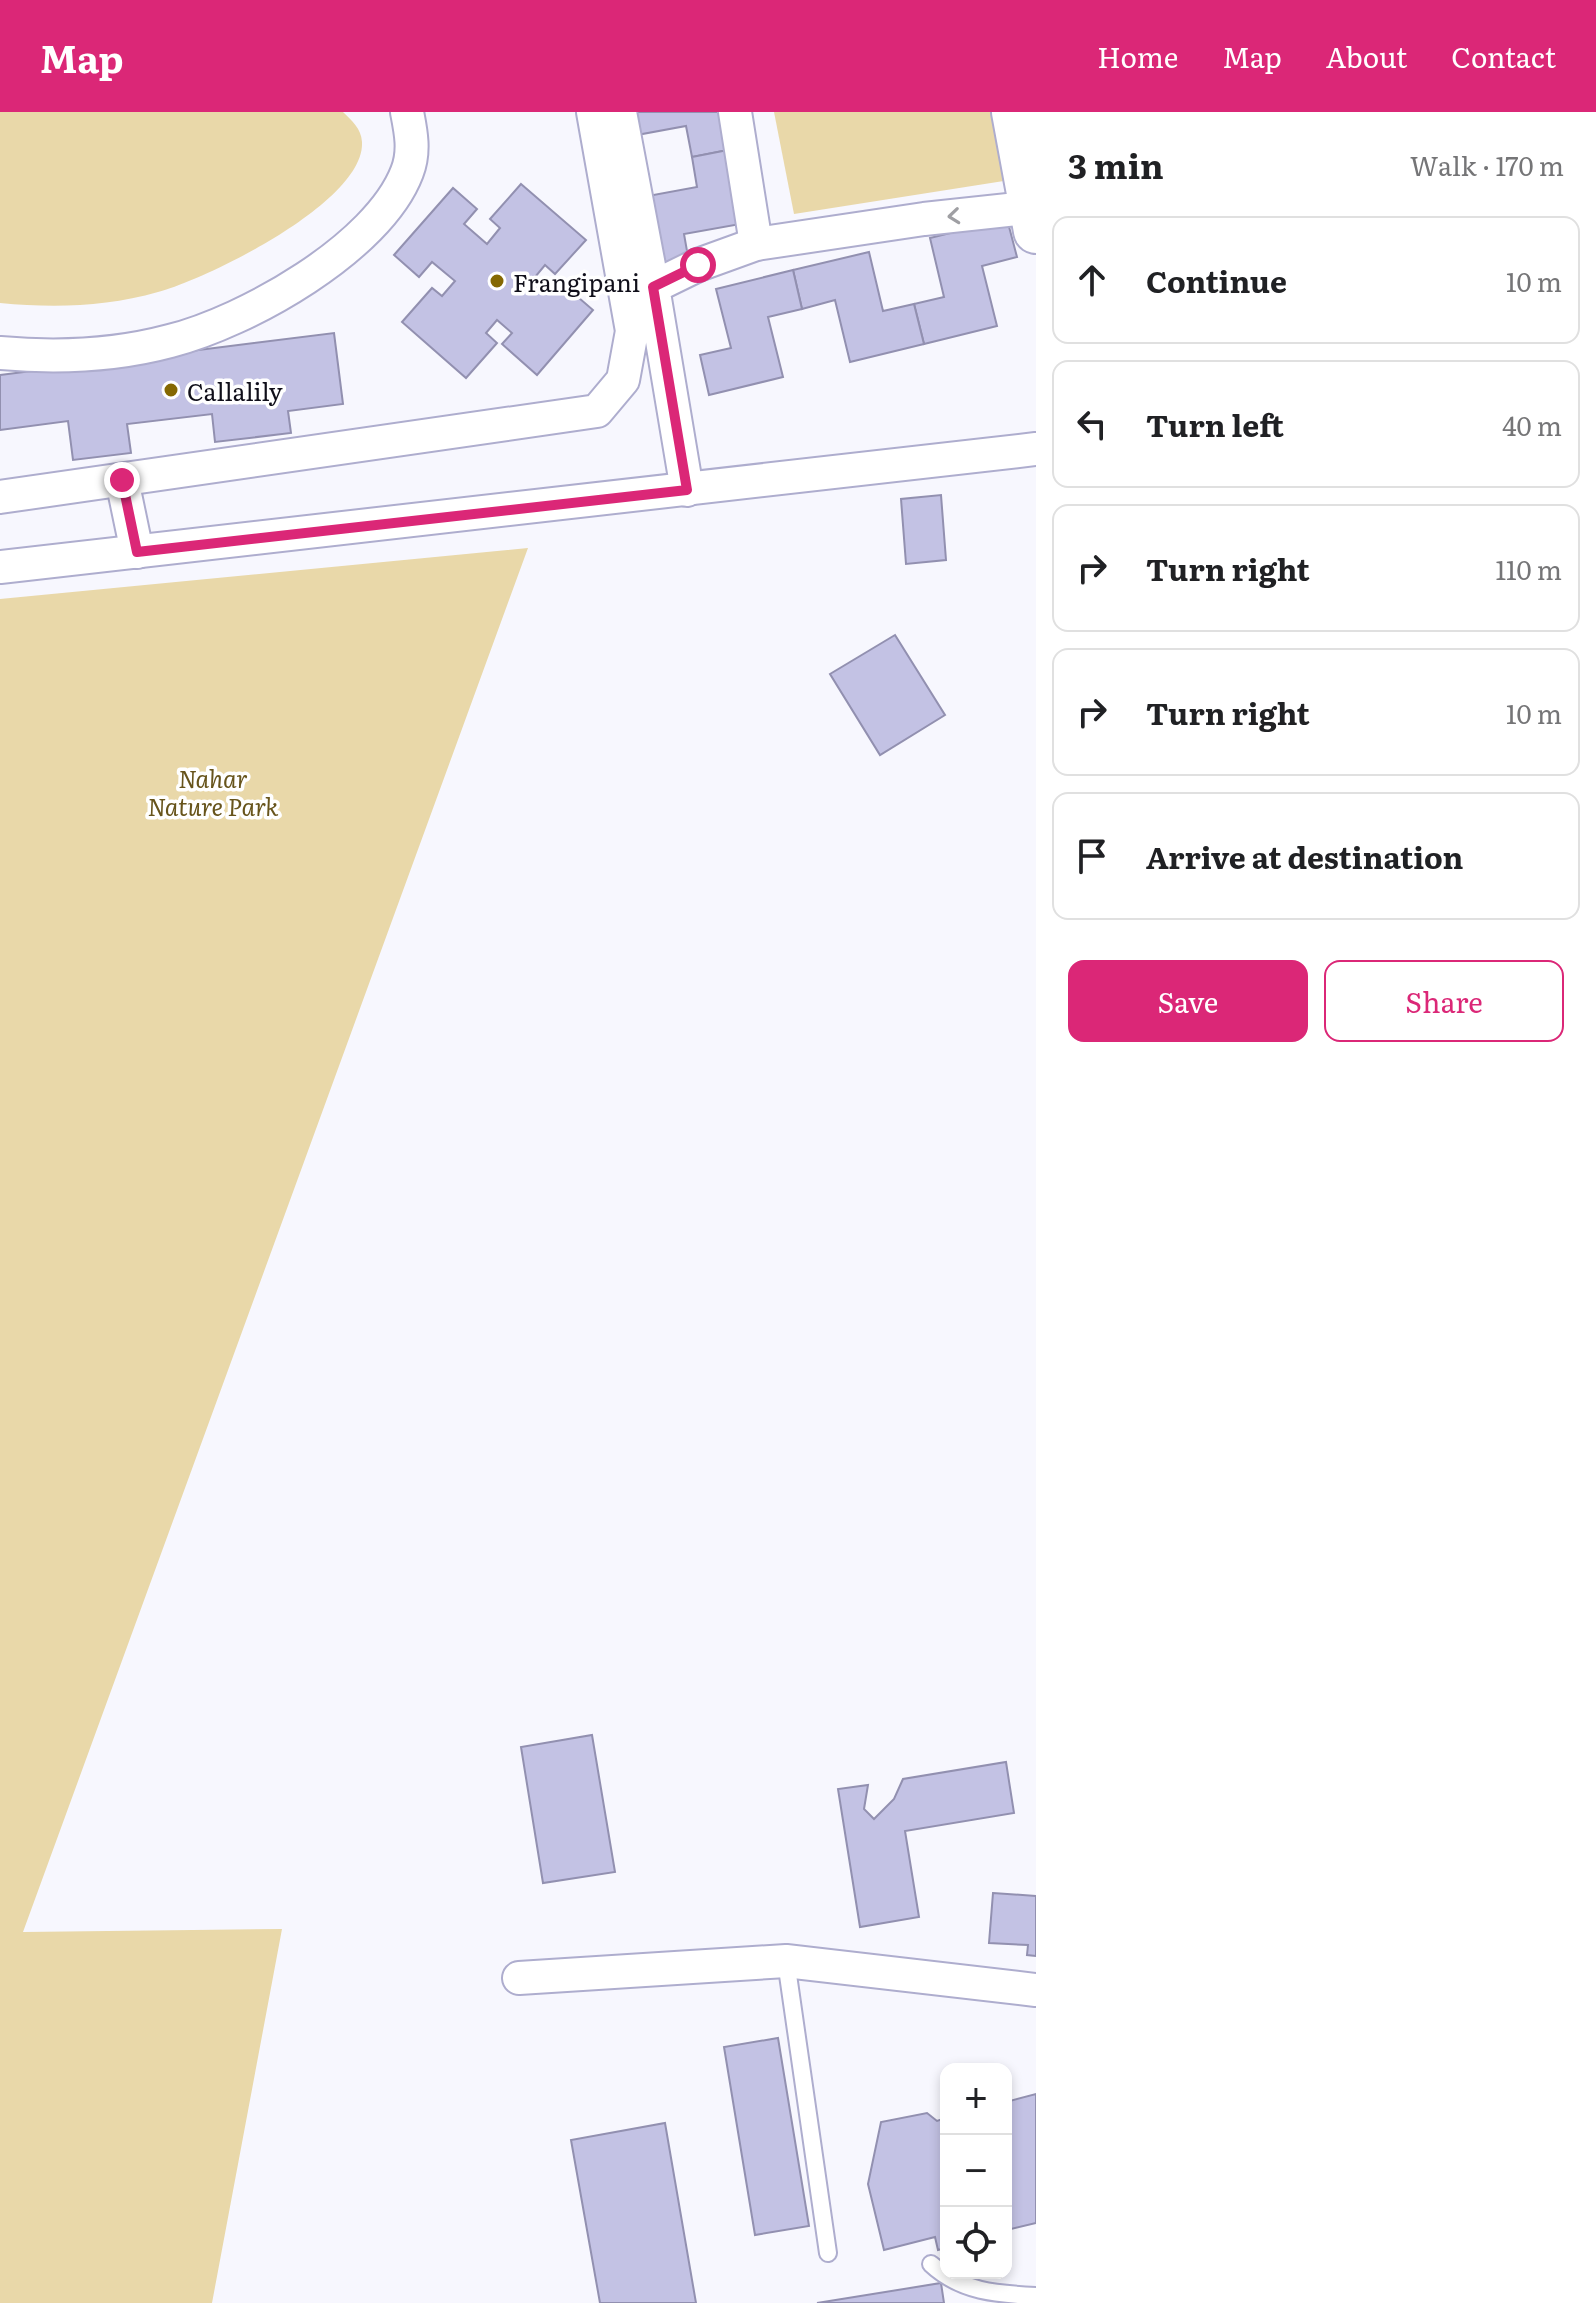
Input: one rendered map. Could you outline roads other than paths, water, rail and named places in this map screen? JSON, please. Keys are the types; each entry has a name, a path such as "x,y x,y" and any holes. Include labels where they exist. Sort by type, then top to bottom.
{"street":[{"path":"0,353 44,357 108,354 171,341 231,320 287,291 339,254 387,208 409,170 413,140 407,112"},
{"path":"0,497 597,411 623,380 632,331 593,112"},
{"path":"620,112 687,490"},
{"path":"735,112 756,244"},
{"path":"653,287 698,265 756,244 924,219 1035,215 1022,122"},
{"path":"0,567 1036,449"},
{"path":"122,480 137,552"},
{"path":"519,1978 786,1961 1036,1990"}],"lane":[{"path":"786,1961 828,2253"},
{"path":"931,2264 944,2276 983,2293 1036,2296"}],"place":[{"name":"Frangipani","path":"497,281"},
{"name":"Callalily","path":"171,390"}],"park label":[{"name":"Nahar Nature Park","path":"213,791"}]}
